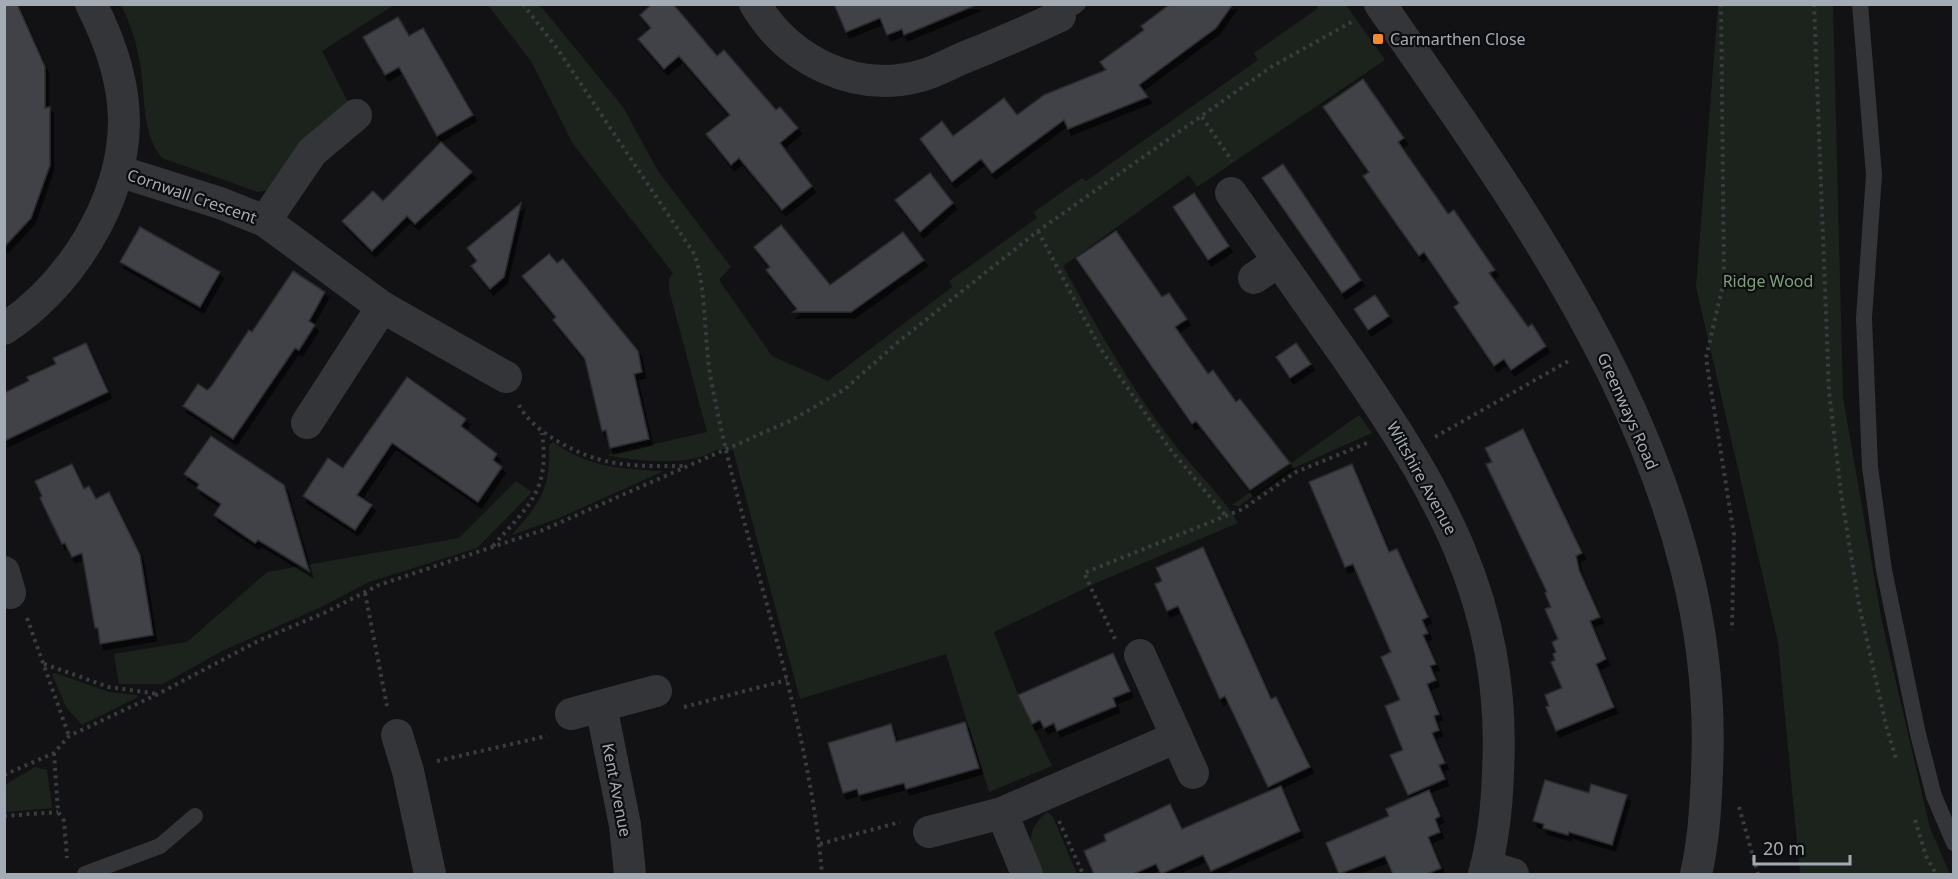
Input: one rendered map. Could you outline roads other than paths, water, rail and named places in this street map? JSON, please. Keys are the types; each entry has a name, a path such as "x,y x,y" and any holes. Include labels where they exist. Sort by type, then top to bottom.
{"street":[{"name":"Cornwall Crescent","path":"4,329 46,293 80,255 118,171 124,122 119,77 107,35 91,4"},
{"path":"755,4 768,26 789,47 815,64 850,77 885,80 920,76 1069,10"},
{"name":"Greenways Road","path":"1381,5 1534,229 1598,345 1648,450 1669,507 1686,566 1704,654 1709,737 1706,803 1696,874"},
{"name":"Cornwall Crescent","path":"265,221 312,152 356,115"},
{"name":"Cornwall Crescent","path":"118,171 191,193 265,221 382,307 506,377"},
{"name":"Wiltshire Avenue","path":"1231,192 1267,269 1404,441 1441,507 1459,548 1478,600 1492,654 1499,704 1494,872"},
{"path":"307,423 382,307"},
{"path":"1140,655 1193,773"},
{"path":"571,714 656,691"},
{"name":"Kent Avenue","path":"601,706 625,825 630,874"},
{"path":"397,735 408,771 430,874"},
{"path":"929,832 1002,813 1177,737"},
{"path":"1002,813 1027,874"}],"lane":[{"path":"1860,4 1874,176 1864,318 1870,467 1884,570 1918,734 1934,796 1953,843"},
{"path":"85,874 160,846 178,833 195,816"}],"place":[{"name":"Carmarthen Close","path":"1378,39"}],"park label":[{"name":"Ridge Wood","path":"1768,281"}]}
